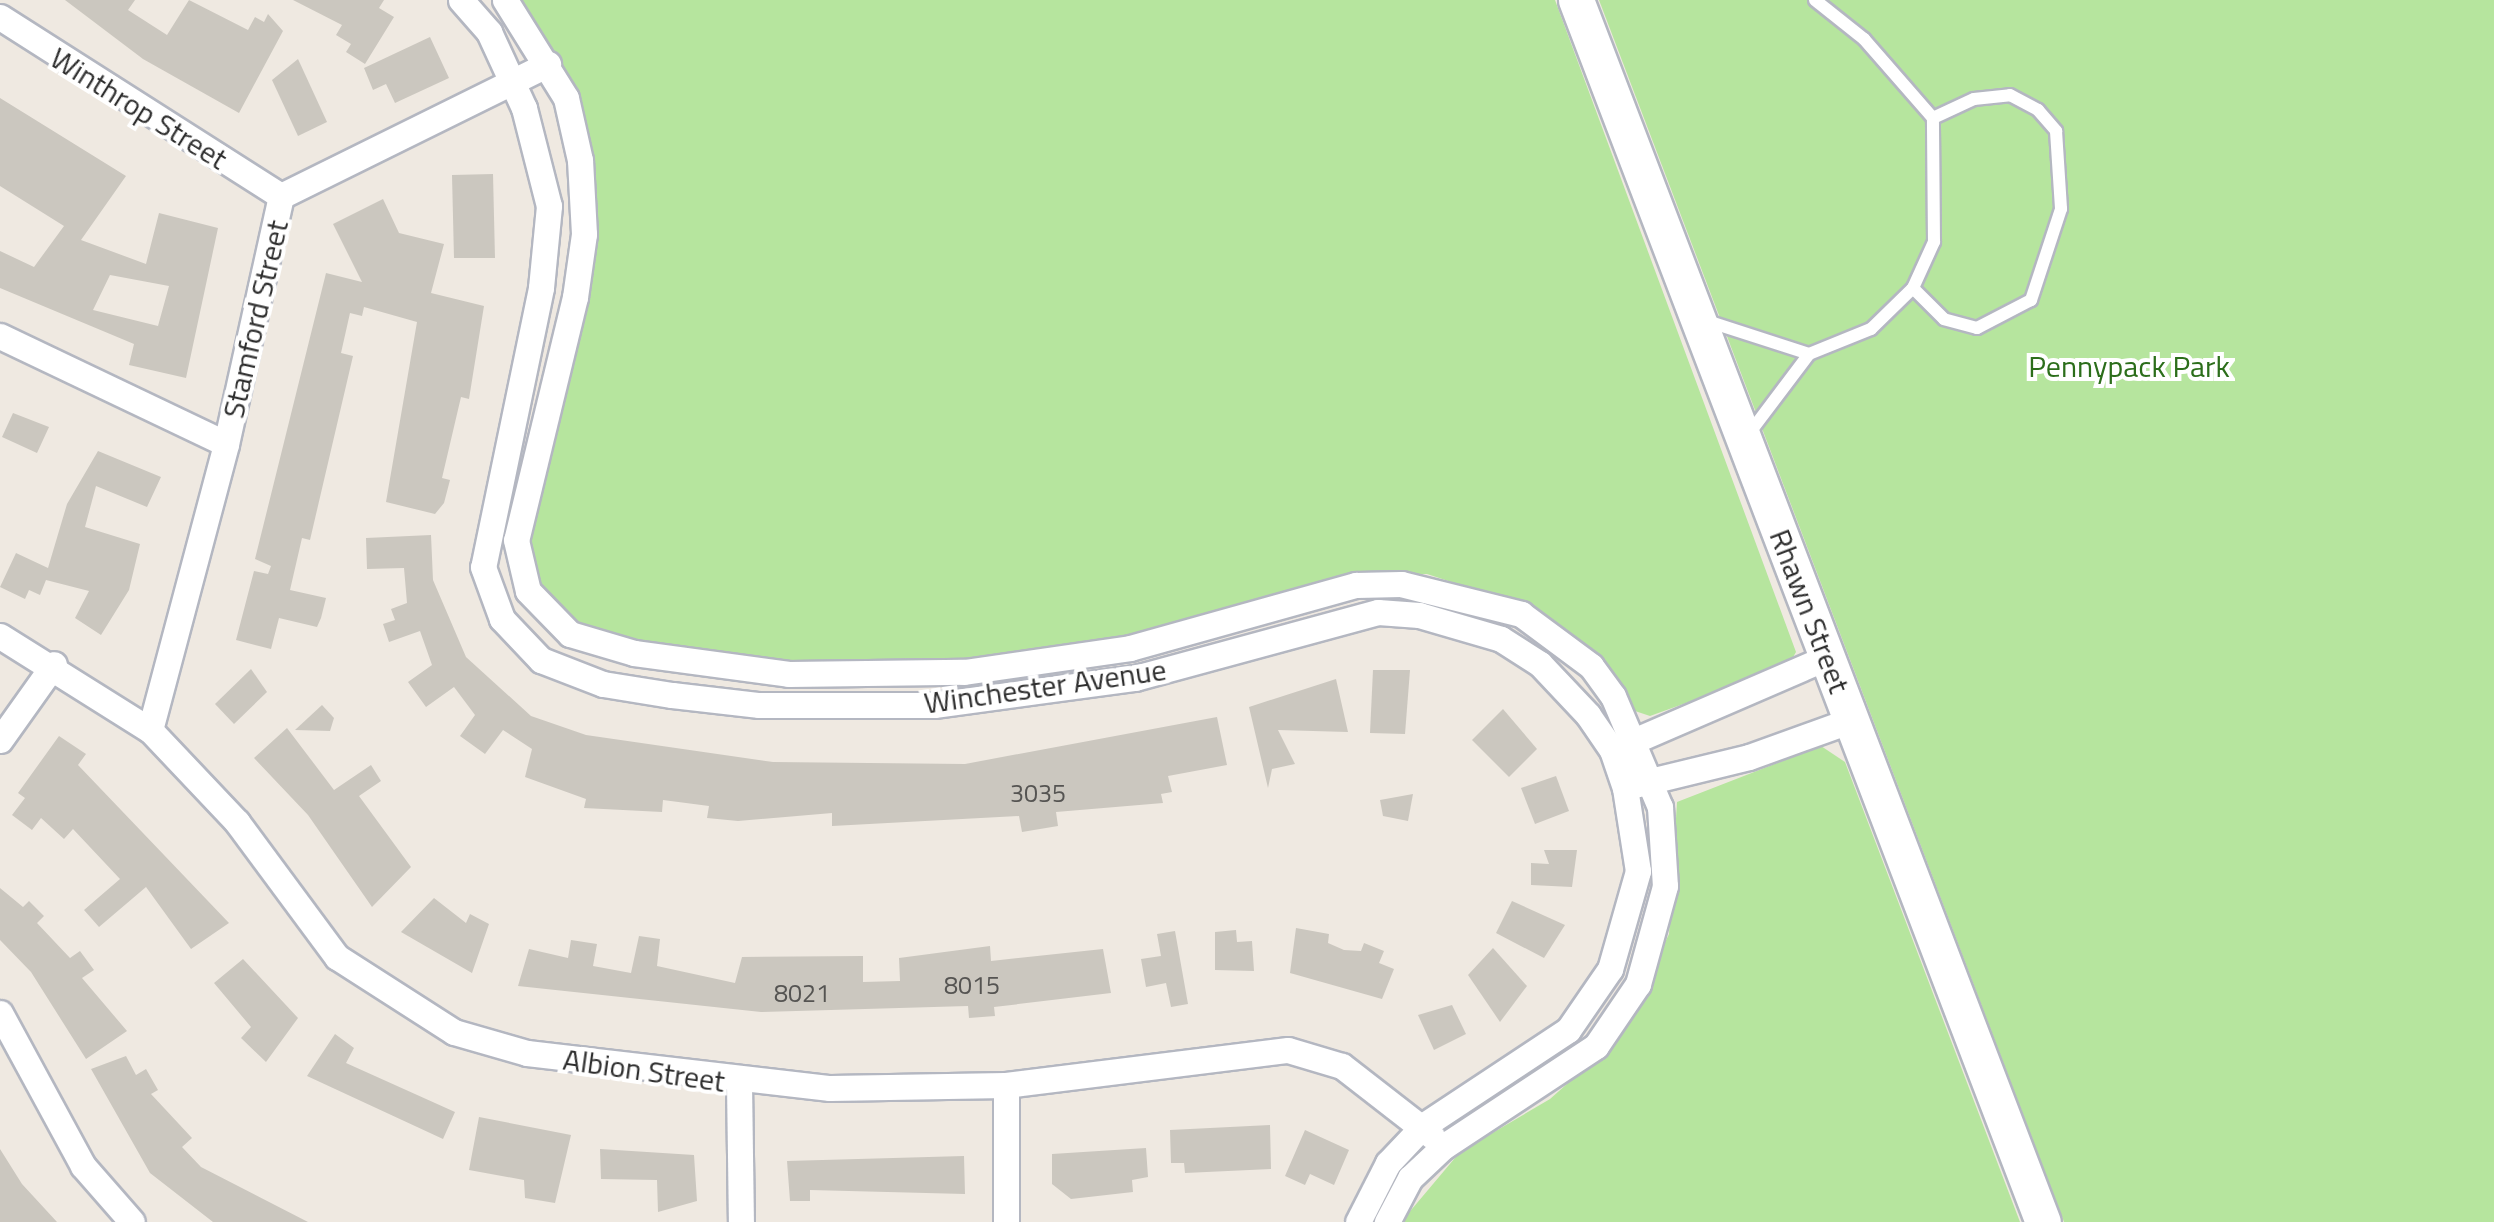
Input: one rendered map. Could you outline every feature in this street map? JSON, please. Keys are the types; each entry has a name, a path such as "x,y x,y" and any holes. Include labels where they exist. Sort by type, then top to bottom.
{"main road":[{"name":"Rhawn Street","path":"1576,0 2043,1222"}],"street":[{"name":"Winchester Avenue","path":"461,0 489,32 542,157 547,246 482,567 502,619 541,660 567,672 672,695 844,707 934,705 1135,678 1337,619 1419,615 1502,639 1540,664 1612,750 1624,788 1638,871 1632,910 1592,1001 1539,1053 1424,1126 1388,1163 1358,1222"},
{"path":"505,0 566,98 580,160 584,234 516,540 528,590 583,640 567,672"},
{"name":"Winthrop Street","path":"0,17 281,196"},
{"name":"Stamford Street","path":"150,730 226,444 281,196 548,64"},
{"path":"0,336 226,444"},
{"name":"Winchester Avenue","path":"583,640 702,664 875,676 1130,648 1356,585 1442,588 1521,614 1559,639 1590,666 1637,740 1650,780 1665,886 1638,984 1596,1046 1443,1147 1410,1178 1387,1222"},
{"name":"Albion Street","path":"0,636 54,664 150,730 237,822 337,958 394,1000 454,1032 527,1054 739,1083 1006,1085 1288,1050 1342,1066 1424,1126 1443,1147"},
{"path":"1130,648 1135,678"},
{"path":"1612,750 1828,658"},
{"path":"0,740 54,664"},
{"path":"1624,788 1749,757 1852,720"},
{"path":"0,1012 83,1166 132,1222"},
{"path":"739,1083 741,1222"},
{"path":"1006,1085 1006,1222"}],"lane":[{"path":"1744,440 1809,354 1871,329 1913,288 1934,242 1933,118 1864,39 1815,0"},
{"path":"1913,288 1944,318 1977,328 2022,311 2062,209 2056,131 2038,110 2010,94 1974,99 1933,118"},
{"path":"1697,318 1809,354"}],"green space":[{"path":"516,0 1555,0 1796,652 1788,666 1650,716 1635,711 1584,648 1525,606 1427,574 1336,576 1169,629 1011,660 814,668 582,634 540,594 527,535 593,185"},
{"name":"Pennypack Park","path":"1599,0 2494,0 2494,1222 2064,1222"},
{"path":"1821,746 1845,762 2020,1222 1401,1222 1460,1152 1550,1099 1620,1037 1669,934 1677,802"}],"building":[{"path":"65,0 135,0 128,10 167,35 189,0 248,30 255,17 264,22 268,14 283,31 239,113 143,59"},
{"path":"293,0 384,0 379,8 394,17 365,64 346,52 351,44 336,35 342,25"},
{"path":"430,37 449,78 395,103 386,84 373,90 364,68"},
{"path":"298,59 327,122 298,136 272,80"},
{"path":"0,98 126,176 81,240 146,264 159,213 218,228 186,378 129,365 134,344 0,288 0,251 34,267 64,226 0,186","holes":["110,275 169,286 158,326 93,310"]},
{"path":"493,174 495,258 454,258 452,175"},
{"path":"383,199 399,233 444,244 431,293 484,306 469,399 461,397 442,478 450,480 444,503 435,514 386,502 417,322 364,307 362,316 350,313 341,353 353,356 310,540 302,538 290,590 326,598 321,618 317,627 279,618 271,649 236,640 254,571 268,574 271,566 255,559 326,273 362,282 333,224"},
{"path":"13,413 49,427 37,453 2,437"},
{"path":"98,451 161,477 147,507 96,486 85,527 140,544 129,590 101,635 75,618 89,591 46,580 40,595 29,590 25,599 0,587 16,553 48,568 67,504"},
{"path":"431,535 433,580 466,657 531,716 586,735 773,762 965,764 1217,717 1227,765 1168,776 1172,792 1161,794 1163,803 1056,812 1058,826 1022,832 1019,816 832,826 832,813 738,821 707,818 709,806 663,800 662,812 584,808 586,799 525,777 532,749 503,730 485,754 460,736 475,715 454,687 426,707 408,682 432,665 420,631 389,642 383,624 395,620 391,609 407,603 404,568 367,569 366,538"},
{"path":"251,669 267,692 234,724 215,704"},
{"path":"1373,670 1410,670 1405,734 1370,733"},
{"path":"1336,679 1348,732 1278,730 1295,764 1272,769 1268,788 1249,707"},
{"path":"322,705 334,718 330,731 295,730"},
{"path":"1503,709 1537,749 1509,777 1472,740"},
{"path":"287,728 334,790 371,765 381,781 359,796 411,867 372,907 308,815 254,758"},
{"path":"59,736 86,754 78,765 229,923 191,949 146,887 99,927 84,910 120,879 73,829 64,839 41,818 32,830 12,815 25,798 18,793"},
{"path":"1556,776 1569,811 1535,824 1521,788"},
{"path":"1413,794 1408,821 1383,816 1380,800"},
{"path":"1544,850 1577,850 1572,887 1531,885 1531,863 1549,864"},
{"path":"0,888 23,907 29,901 44,916 37,923 70,958 80,951 94,970 82,978 127,1031 86,1059 31,972 0,940"},
{"path":"434,898 466,923 470,914 489,924 472,973 401,932"},
{"path":"1512,901 1565,925 1544,958 1496,933"},
{"path":"1296,928 1329,934 1328,943 1344,950 1361,951 1364,943 1384,951 1379,963 1394,969 1382,999 1290,973"},
{"path":"1236,930 1237,942 1252,941 1254,971 1215,970 1215,932"},
{"path":"1175,931 1188,1004 1171,1007 1166,983 1146,987 1141,959 1161,956 1157,934"},
{"path":"639,936 660,939 657,966 735,983 742,957 863,956 863,982 900,981 899,958 990,946 991,961 1103,949 1111,993 994,1007 995,1016 969,1018 968,1006 761,1012 518,986 529,949 568,958 571,940 597,944 593,966 631,973"},
{"path":"1493,948 1527,986 1500,1022 1468,975"},
{"path":"243,959 298,1018 266,1062 241,1038 251,1027 214,983"},
{"path":"1452,1005 1466,1034 1434,1050 1418,1015"},
{"path":"335,1034 354,1048 346,1063 455,1112 443,1139 307,1076"},
{"path":"126,1056 136,1075 146,1069 158,1090 151,1094 192,1138 182,1147 201,1167 308,1222 213,1222 150,1173 91,1069"},
{"path":"479,1117 571,1135 555,1203 525,1198 524,1180 469,1170"},
{"path":"1270,1125 1271,1169 1185,1173 1184,1163 1171,1163 1170,1130"},
{"path":"1305,1130 1349,1150 1334,1185 1310,1174 1305,1185 1285,1176"},
{"path":"1146,1148 1148,1177 1132,1180 1133,1192 1071,1199 1052,1184 1052,1154"},
{"path":"0,1149 22,1184 57,1222 0,1222"},
{"path":"600,1149 694,1155 697,1201 658,1212 657,1180 601,1179"},
{"path":"964,1156 965,1194 810,1190 810,1201 790,1201 787,1161"}]}
